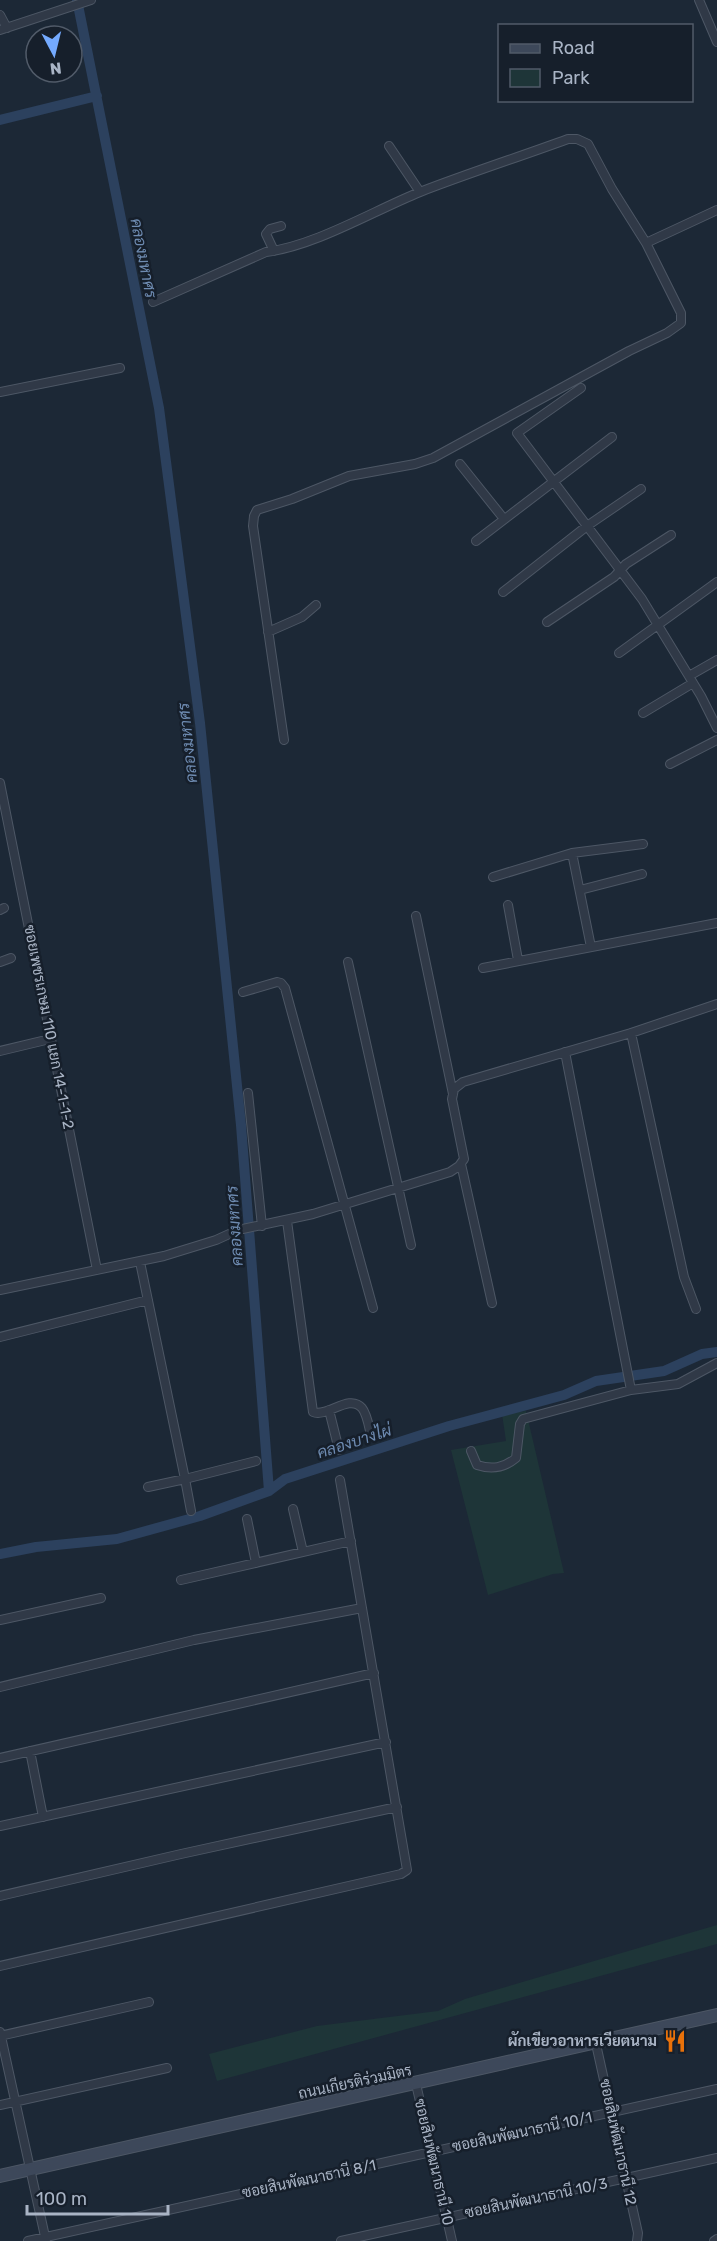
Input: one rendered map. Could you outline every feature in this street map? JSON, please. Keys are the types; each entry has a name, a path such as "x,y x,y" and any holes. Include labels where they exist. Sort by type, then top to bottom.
{"street":[{"path":"699,0 717,42"},
{"path":"0,15 4,29 87,1"},
{"path":"153,302 266,252 310,240 420,192 568,139 577,139 588,144 595,155 612,189 646,243 681,313 681,323 667,333 629,351 433,458 415,464 349,476 292,499 257,510 253,526 284,740"},
{"path":"389,146 420,192"},
{"path":"646,243 717,210"},
{"path":"274,251 266,234 270,229 281,226"},
{"path":"0,392 120,368"},
{"path":"581,388 517,433 620,570 658,625 717,727"},
{"path":"476,541 612,436"},
{"path":"460,464 504,519"},
{"path":"503,592 587,526 641,489"},
{"path":"547,622 626,564 671,535"},
{"path":"619,653 717,582"},
{"path":"268,632 302,617 316,605"},
{"path":"643,714 717,660"},
{"path":"670,764 717,741"},
{"name":"ซอยเพชรเกษม 110 แยก 14-1-1-2","path":"1,793 97,1270"},
{"path":"493,877 572,853 643,844"},
{"path":"572,853 591,947"},
{"path":"580,890 642,874"},
{"path":"508,905 518,960"},
{"path":"416,916 464,1153 461,1164 492,1303"},
{"path":"483,968 717,923"},
{"path":"0,962 11,958"},
{"path":"348,962 411,1245"},
{"path":"243,992 277,981 281,982 285,988 373,1308"},
{"path":"453,1094 458,1086 468,1079 631,1033 717,1004"},
{"path":"631,1033 679,1258 696,1309"},
{"path":"0,1051 50,1039"},
{"path":"565,1052 630,1387"},
{"path":"248,1093 258,1226"},
{"path":"0,1290 140,1262 188,1249 238,1230 286,1221 450,1172 461,1164"},
{"path":"286,1221 313,1412 315,1414 353,1403 363,1409 371,1435"},
{"path":"140,1262 191,1510"},
{"path":"0,1337 148,1300"},
{"path":"471,1451 477,1465 493,1469 502,1466 516,1458 520,1424 523,1419 630,1387 678,1384 717,1363"},
{"path":"329,1410 339,1450"},
{"path":"148,1487 256,1461"},
{"path":"0,1966 401,1874 406,1870 407,1863 340,1480"},
{"path":"293,1509 303,1552"},
{"path":"246,1519 256,1563"},
{"path":"181,1580 351,1541"},
{"path":"0,1620 101,1598"},
{"path":"0,1687 194,1640 362,1608"},
{"path":"0,1758 374,1673"},
{"path":"0,1826 386,1742"},
{"path":"30,1751 43,1817"},
{"path":"0,1896 397,1807"},
{"path":"46,2239 0,2035 149,2002"},
{"name":"ถนนเกียรติร่วมมิตร","path":"0,2176 717,2015"},
{"name":"ซอยสินพัฒนาธานี 12","path":"596,2044 638,2233 637,2241"},
{"path":"0,2105 167,2068"},
{"name":"ซอยสินพัฒนาธานี 10","path":"416,2084 452,2241"},
{"name":"ซอยสินพัฒนาธานี 10/1","path":"432,2151 717,2089"},
{"name":"ซอยสินพัฒนาธานี 8/1","path":"28,2241 46,2239 432,2151"},
{"name":"ซอยสินพัฒนาธานี 10/3","path":"341,2241 717,2158"}],"green space":[{"path":"526,1411 564,1573 553,1574 488,1595 451,1450 506,1441 502,1414"},
{"path":"717,1925 717,1944 217,2081 209,2054 317,2026 438,2011 465,1999"}],"waterway":[{"name":"คลองมหาศร","path":"77,0 159,408 200,723 241,1125 269,1491"},
{"path":"0,120 97,96"},
{"name":"คลองบางไผ่","path":"0,1554 36,1547 117,1539 200,1516 269,1491 285,1479 449,1426 564,1395 596,1381 664,1371 702,1354 717,1352"}],"place":[{"name":"ผักเขียวอาหารเวียตนาม","path":"675,2041"}]}
